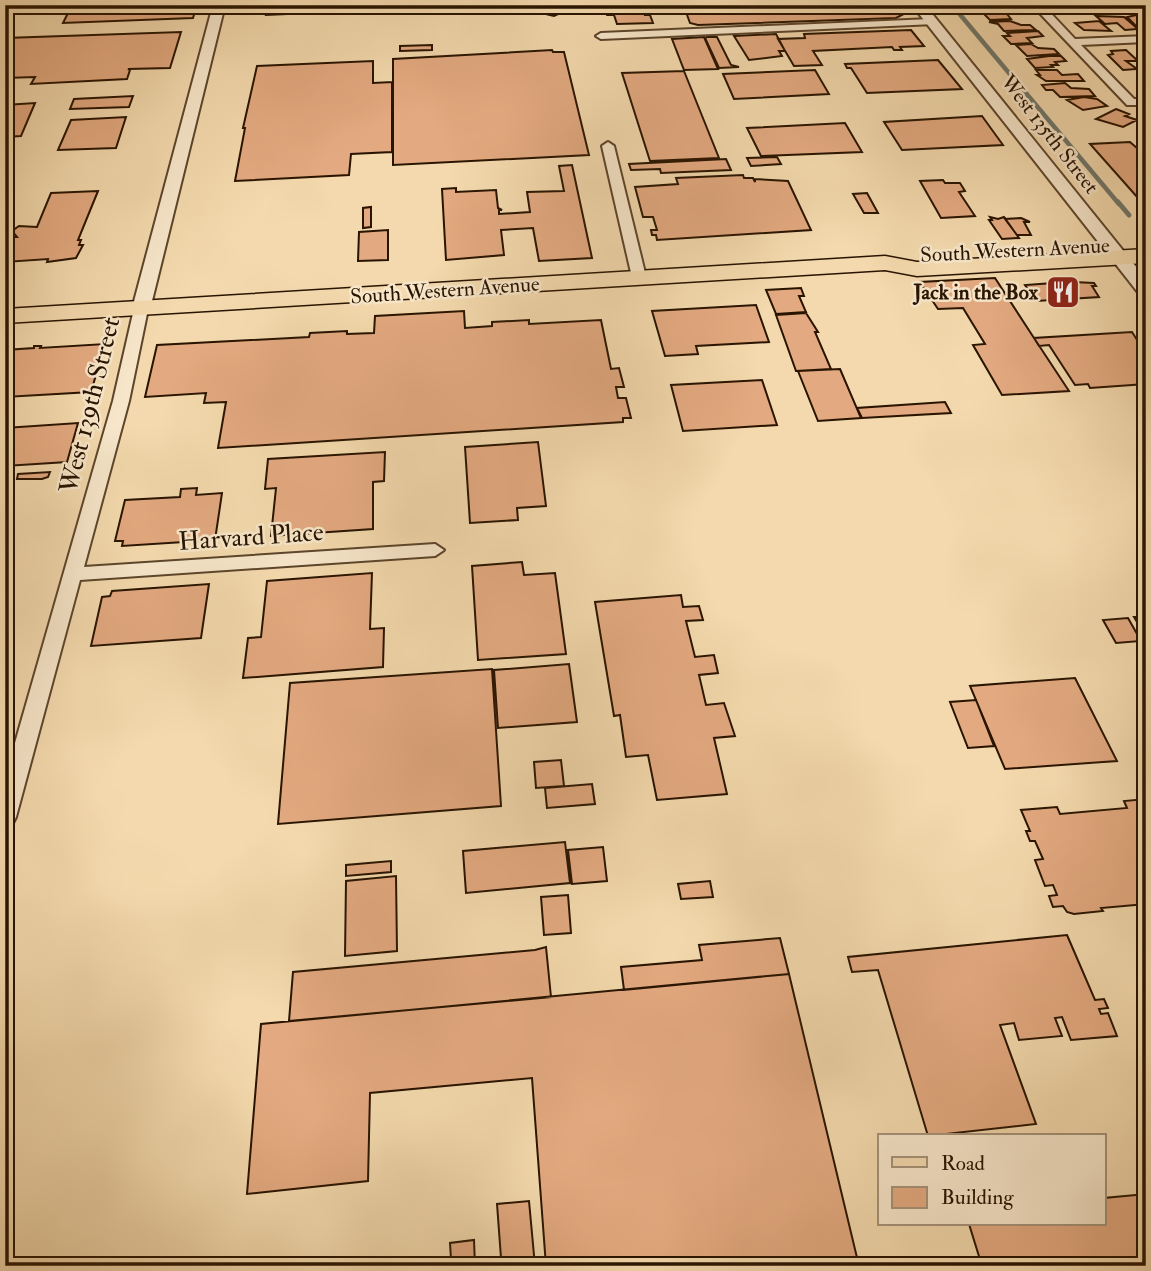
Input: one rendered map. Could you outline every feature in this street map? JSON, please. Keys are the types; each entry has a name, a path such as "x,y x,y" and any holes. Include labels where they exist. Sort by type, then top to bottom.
{"main road":[{"name":"South Western Avenue","path":"5,316 885,264 917,269 1113,252 1146,243"},
{"name":"South Western Avenue","path":"1113,252 1146,256"}],"street":[{"name":"West 139th Street","path":"5,817 121,401 141,309 219,5"},
{"name":"West 135th Street","path":"918,5 1146,290"},
{"path":"1037,5 1132,103 1146,102"},
{"path":"601,36 932,22"},
{"path":"1073,42 1146,39"},
{"path":"608,146 639,277"},
{"name":"Harvard Place","path":"71,574 435,551"}],"building":[{"path":"72,5 197,5 193,18 63,23"},
{"path":"268,5 379,5 379,10 266,15"},
{"path":"381,5 434,5 434,8 381,10"},
{"path":"689,5 892,5 902,15 896,18 698,25 690,23 686,12 692,12"},
{"path":"1060,5 1082,5 1093,13 1079,14 1074,9 1081,9 1078,7 1063,8"},
{"path":"612,6 646,6 649,13 644,15 650,15 653,23 617,24 614,15 607,15 605,11 613,11"},
{"path":"546,8 556,8 563,12 554,16 541,13"},
{"path":"1016,8 1021,13 1007,14 1011,19 990,20 983,13 990,13 987,10"},
{"path":"1146,13 1146,28 1139,29 1127,17"},
{"path":"1096,16 1124,17 1138,29 1125,30 1117,23 1105,24"},
{"path":"1010,21 1030,25 1036,30 1004,31 998,24 989,22"},
{"path":"1099,21 1111,31 1084,30 1075,23"},
{"path":"911,30 924,46 900,47 902,50 894,50 892,47 813,51 822,65 794,66 778,39 805,38 804,34"},
{"path":"1038,31 1043,36 1027,38 1032,43 1011,44 1003,36 1010,36 1007,33"},
{"path":"181,32 170,68 128,69 127,79 31,84 35,77 5,78 5,38"},
{"path":"776,34 785,51 779,51 782,56 749,60 734,36"},
{"path":"704,37 718,69 684,70 672,39"},
{"path":"717,37 731,65 739,67 719,68 705,38"},
{"path":"1031,44 1038,48 1054,49 1059,54 1027,56 1016,45"},
{"path":"432,45 432,50 400,51 400,46"},
{"path":"552,50 564,52 589,155 393,165 393,59"},
{"path":"1126,50 1138,61 1126,61 1137,69 1123,70 1108,55 1113,54 1111,51"},
{"path":"1061,56 1066,61 1055,62 1058,65 1051,65 1053,67 1035,68 1027,59"},
{"path":"938,60 962,89 867,93 851,68 847,68 845,64"},
{"path":"373,61 373,83 392,82 392,152 351,154 349,175 235,181 243,128 257,66"},
{"path":"815,70 829,94 734,99 723,74"},
{"path":"1036,70 1057,70 1062,75 1078,74 1084,81 1046,81 1037,75 1040,75"},
{"path":"684,71 719,158 650,161 622,73"},
{"path":"1065,83 1071,88 1089,89 1095,96 1060,97 1042,85"},
{"path":"133,96 129,107 70,109 74,99"},
{"path":"1084,97 1097,99 1107,106 1083,110 1067,100"},
{"path":"35,103 21,136 5,137 5,105"},
{"path":"1116,109 1137,120 1123,127 1096,119"},
{"path":"982,116 1003,145 902,150 884,122"},
{"path":"126,117 116,148 58,150 71,120"},
{"path":"845,123 862,152 761,156 747,128"},
{"path":"1130,142 1146,156 1146,207 1090,144"},
{"path":"777,157 781,164 751,166 747,158"},
{"path":"726,159 731,170 661,173 660,169 631,170 629,164"},
{"path":"572,165 592,258 539,261 533,228 501,230 504,255 446,260 442,189 456,188 456,192 496,190 498,208 502,210 499,210 499,214 530,212 527,192 564,191 559,166"},
{"path":"743,175 744,178 753,178 755,182 755,179 788,181 811,230 657,240 656,235 652,235 651,230 657,230 653,217 643,217 635,187 678,184 676,178"},
{"path":"943,180 945,183 960,183 965,191 959,192 975,216 941,218 920,181"},
{"path":"98,191 78,240 81,240 79,245 83,245 76,258 47,262 48,259 5,262 5,237 17,237 12,231 19,226 37,227 51,193"},
{"path":"867,193 878,213 864,213 853,194"},
{"path":"371,207 371,227 363,228 363,208"},
{"path":"990,217 1004,217 1019,238 1002,239 989,220 992,220"},
{"path":"1021,218 1030,222 1024,222 1031,235 1017,235 1005,219"},
{"path":"388,230 388,260 358,261 359,232"},
{"path":"995,278 1069,391 1002,395 973,345 985,344 963,308 938,309 920,282"},
{"name":"Jack in the Box","path":"1052,281 1094,283 1096,286 1092,286 1099,297 1036,301 1025,285 1053,283"},
{"path":"801,288 804,296 799,296 806,312 776,314 766,290"},
{"path":"756,305 769,342 696,346 698,354 665,356 652,311"},
{"path":"464,311 465,328 492,326 492,322 529,320 529,324 601,320 611,369 619,368 624,387 616,387 618,398 626,398 631,418 623,418 623,422 218,448 226,402 204,403 206,393 145,397 157,345 309,337 310,333 374,333 375,316"},
{"path":"806,313 818,332 815,332 831,369 796,371 776,315"},
{"path":"1132,332 1146,354 1146,384 1090,388 1088,384 1075,385 1049,345 1039,346 1034,338"},
{"path":"105,344 91,392 5,397 5,350 34,346 41,346 40,348"},
{"path":"840,369 861,418 818,421 798,371"},
{"path":"762,380 777,425 683,431 671,385"},
{"path":"945,402 951,413 862,418 857,408"},
{"path":"78,423 67,462 5,466 5,428"},
{"path":"538,442 546,506 517,508 518,520 470,523 465,447"},
{"path":"385,452 384,481 373,482 373,529 271,536 276,488 265,489 268,459"},
{"path":"50,472 48,477 42,479 17,479 18,474"},
{"path":"197,488 196,495 222,493 215,540 122,546 123,541 115,541 125,500 180,497 181,489"},
{"path":"522,562 524,575 555,573 566,654 478,660 472,566"},
{"path":"372,573 370,629 384,628 383,667 243,678 248,638 261,637 267,581"},
{"path":"209,584 201,638 91,646 102,597 110,596 112,591"},
{"path":"681,595 683,607 699,606 703,620 686,621 695,657 714,655 718,673 699,675 706,705 724,703 735,736 714,738 727,794 657,800 648,755 626,757 620,715 614,716 595,602"},
{"path":"1134,617 1146,617 1146,637"},
{"path":"1128,618 1141,641 1116,643 1103,620"},
{"path":"569,664 577,722 498,728 494,670"},
{"path":"492,669 501,806 278,824 290,683"},
{"path":"1075,678 1117,761 1005,769 970,686"},
{"path":"976,700 994,746 968,748 950,702"},
{"path":"561,760 564,786 536,788 534,762"},
{"path":"592,784 595,804 547,808 545,788"},
{"path":"1146,799 1146,904 1101,908 1103,911 1074,914 1067,912 1063,906 1053,907 1049,896 1057,895 1053,885 1045,886 1035,860 1043,859 1035,841 1030,841 1026,831 1030,831 1021,810 1057,807 1060,814 1127,808 1124,801"},
{"path":"565,842 570,883 466,893 463,851"},
{"path":"603,847 607,881 572,884 568,850"},
{"path":"391,861 391,872 346,876 346,865"},
{"path":"396,876 397,951 345,956 346,881"},
{"path":"710,881 713,897 681,899 678,884"},
{"path":"568,895 571,933 544,935 541,897"},
{"path":"1067,935 1095,1000 1104,999 1108,1008 1099,1009 1101,1014 1108,1013 1117,1036 1071,1040 1062,1017 1055,1018 1062,1036 1019,1040 1014,1023 1000,1025 1036,1124 927,1134 878,970 852,972 848,957"},
{"path":"780,938 789,974 624,990 621,967 702,960 699,945"},
{"path":"546,947 551,997 289,1021 293,972"},
{"path":"789,974 859,1266 546,1266 532,1078 370,1093 368,1181 247,1194 261,1024"},
{"path":"1146,1194 1146,1266 982,1266 970,1226 1106,1226 1106,1198"},
{"path":"529,1201 535,1266 497,1266 496,1258 501,1258 497,1204"},
{"path":"474,1240 475,1266 442,1266 442,1260 451,1259 450,1243"}],"waterway":[{"path":"952,5 1119,204"},
{"path":"1118,202 1129,215"}],"place":[{"name":"Jack in the Box","path":"1063,292"}]}
